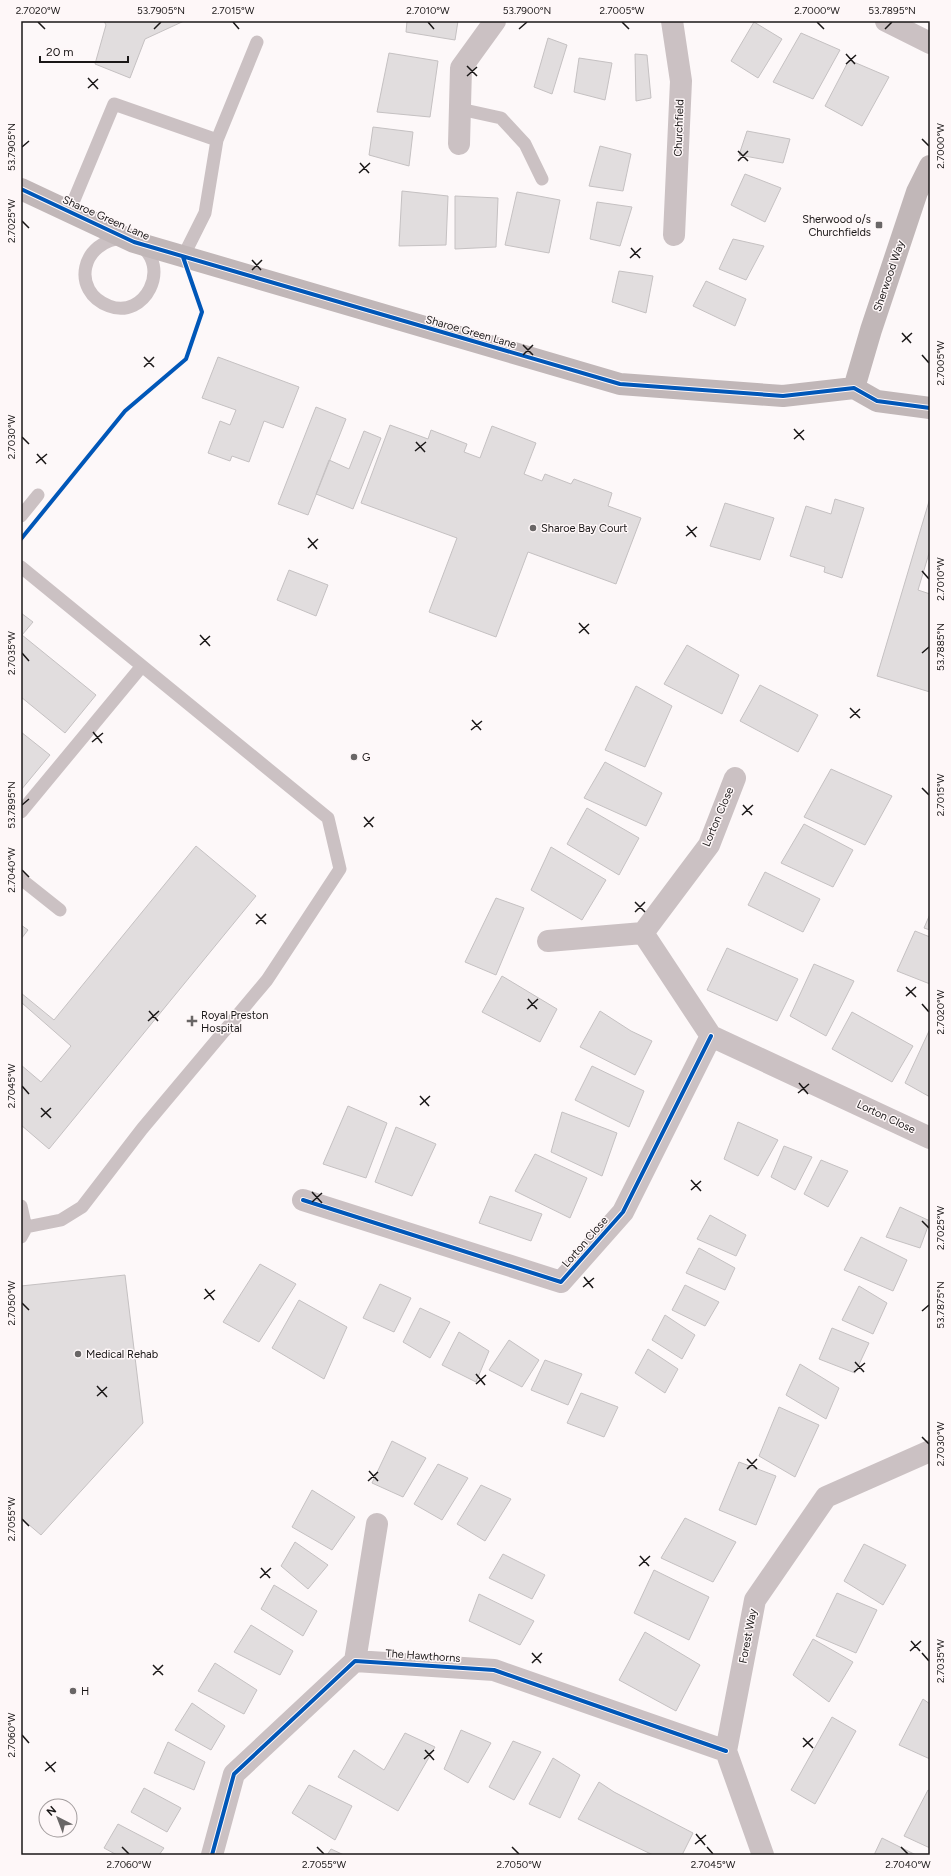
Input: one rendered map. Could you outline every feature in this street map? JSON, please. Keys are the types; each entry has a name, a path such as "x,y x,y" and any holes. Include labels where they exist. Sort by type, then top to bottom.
{"street":[{"path":"459,144 460,68 495,21"},
{"name":"Churchfield","path":"672,21 681,81 674,235"},
{"path":"886,21 930,43"},
{"name":"Sherwood Way","path":"854,388 870,330 914,200 930,166"},
{"name":"Sharoe Green Lane","path":"21,190 129,240 620,384 783,396 854,388"},
{"path":"854,388 876,401 930,408"},
{"name":"Lorton Close","path":"643,933 709,845 735,778"},
{"path":"548,941 643,933 711,1036"},
{"name":"Lorton Close","path":"303,1200 561,1282 623,1212 711,1036 930,1138"},
{"name":"Forest Way","path":"726,1751 755,1600 826,1497 930,1451"},
{"path":"212,1855 234,1774 355,1661 377,1524"},
{"name":"The Hawthorns","path":"355,1661 494,1670 726,1751"},
{"path":"726,1751 763,1855"}],"lane":[{"path":"183,257 205,213 217,140 257,42"},
{"path":"69,212 114,104 217,140"},
{"path":"460,109 501,118 525,144 542,179"},
{"path":"113,239 129,240 144,248 151,258 154,269 154,280 150,290 142,300 122,308 110,306 91,294 86,283 85,272 87,260 93,250 102,243 113,239"},
{"path":"21,516 38,495"},
{"path":"21,567 328,818 340,869 267,980 142,1129 82,1207 61,1220 23,1231 21,1206"},
{"path":"21,812 142,666"},
{"path":"21,879 60,910"}],"building":[{"path":"104,21 184,21 145,39 130,78 95,64 106,25"},
{"path":"407,21 458,21 455,40 406,32"},
{"path":"754,22 782,39 758,78 731,61"},
{"path":"801,33 840,50 813,99 773,82"},
{"path":"548,38 567,45 552,94 534,87"},
{"path":"389,53 438,61 430,117 377,112"},
{"path":"635,54 647,55 651,98 636,101"},
{"path":"579,58 612,63 605,100 574,92"},
{"path":"849,60 889,77 862,126 825,106"},
{"path":"373,127 413,132 409,166 369,155"},
{"path":"747,131 790,139 783,163 739,155"},
{"path":"600,146 631,154 623,191 589,186"},
{"path":"745,174 781,188 765,222 731,205"},
{"path":"402,191 448,196 446,245 399,246"},
{"path":"517,192 560,200 549,253 505,245"},
{"path":"455,196 498,198 496,247 455,249"},
{"path":"597,202 632,207 620,246 590,239"},
{"path":"733,239 764,246 746,280 719,269"},
{"path":"619,271 653,276 646,313 612,302"},
{"path":"706,281 746,299 735,326 693,306"},
{"path":"218,357 299,387 283,428 264,421 249,462 232,456 230,461 208,453 220,421 230,425 236,410 202,398"},
{"path":"316,407 346,419 308,515 278,504"},
{"name":"Sharoe Bay Court","path":"390,425 428,439 431,430 467,444 464,452 480,458 492,426 536,443 524,474 542,481 545,474 571,484 574,479 612,493 608,506 641,518 616,584 528,552 496,637 429,612 457,538 361,503"},
{"path":"364,431 381,438 353,509 316,494 329,460 349,469"},
{"path":"930,498 930,550 918,590 930,594 930,692 877,676"},
{"path":"835,499 864,508 842,578 824,572 825,567 790,556 806,506 831,514"},
{"path":"725,503 774,518 760,560 710,546"},
{"path":"289,570 328,585 316,616 277,600"},
{"path":"21,613 33,622 22,635 96,695 65,733 21,697"},
{"path":"687,645 739,675 722,714 664,684"},
{"path":"760,685 818,715 798,752 740,721"},
{"path":"636,686 672,706 645,767 605,750"},
{"path":"21,732 50,755 21,790"},
{"path":"605,762 662,793 646,826 584,798"},
{"path":"831,769 892,796 865,845 804,817"},
{"path":"587,808 639,838 619,875 567,844"},
{"path":"804,824 853,850 833,887 781,863"},
{"path":"196,846 256,896 49,1149 21,1125 21,1065 41,1082 71,1046 22,1003 21,1005 21,993 54,1020"},
{"path":"551,847 606,880 582,920 531,890"},
{"path":"765,872 820,899 803,932 748,905"},
{"path":"496,898 524,908 496,975 465,962"},
{"path":"930,914 930,930 924,928"},
{"path":"21,925 28,930 21,939"},
{"path":"915,931 930,937 930,984 897,971"},
{"path":"727,948 798,979 777,1021 707,990"},
{"path":"814,964 854,981 826,1036 790,1016"},
{"path":"502,976 557,1009 540,1042 482,1012"},
{"path":"600,1011 631,1031 652,1041 635,1075 580,1047"},
{"path":"852,1012 913,1046 892,1082 832,1049"},
{"path":"930,1031 930,1097 905,1083"},
{"path":"592,1066 644,1091 629,1127 575,1100"},
{"path":"348,1106 387,1123 366,1178 323,1164"},
{"path":"562,1112 617,1133 602,1176 551,1152"},
{"path":"738,1122 778,1140 758,1176 724,1159"},
{"path":"396,1127 436,1144 412,1196 375,1182"},
{"path":"784,1146 812,1157 795,1190 771,1177"},
{"path":"535,1154 587,1178 570,1218 515,1191"},
{"path":"821,1160 848,1171 828,1207 804,1194"},
{"path":"490,1196 542,1214 531,1241 479,1223"},
{"path":"900,1207 930,1221 920,1248 886,1237"},
{"path":"710,1215 746,1235 736,1256 697,1239"},
{"path":"861,1237 907,1260 893,1291 844,1270"},
{"path":"699,1248 735,1268 725,1290 686,1273"},
{"path":"260,1264 296,1284 259,1342 223,1322"},
{"name":"Medical Rehab","path":"125,1275 143,1423 41,1535 21,1518 21,1286"},
{"path":"380,1284 411,1298 394,1332 363,1318"},
{"path":"685,1285 719,1302 705,1326 672,1310"},
{"path":"859,1286 887,1303 873,1334 842,1320"},
{"path":"299,1300 347,1327 324,1379 272,1348"},
{"path":"420,1308 450,1322 430,1358 403,1342"},
{"path":"665,1315 695,1335 682,1359 652,1340"},
{"path":"832,1328 869,1343 855,1373 819,1359"},
{"path":"459,1332 489,1351 476,1382 442,1365"},
{"path":"509,1340 539,1360 522,1387 489,1370"},
{"path":"648,1349 678,1369 665,1393 635,1373"},
{"path":"545,1360 582,1374 568,1405 531,1390"},
{"path":"800,1364 839,1388 826,1419 786,1395"},
{"path":"581,1393 618,1407 604,1437 567,1423"},
{"path":"779,1407 819,1425 795,1477 759,1456"},
{"path":"392,1441 426,1458 403,1497 372,1483"},
{"path":"739,1462 776,1476 756,1525 719,1510"},
{"path":"438,1464 468,1478 442,1520 414,1504"},
{"path":"481,1485 511,1499 485,1541 457,1524"},
{"path":"312,1490 355,1517 332,1550 292,1527"},
{"path":"685,1518 736,1542 713,1582 661,1558"},
{"path":"295,1542 328,1565 308,1589 281,1566"},
{"path":"864,1544 906,1565 883,1605 844,1581"},
{"path":"503,1554 545,1575 532,1599 489,1578"},
{"path":"654,1570 709,1597 689,1640 634,1613"},
{"path":"274,1585 317,1611 303,1636 261,1609"},
{"path":"837,1593 877,1610 856,1653 816,1636"},
{"path":"479,1594 534,1621 520,1645 469,1621"},
{"path":"251,1625 293,1651 280,1675 234,1652"},
{"path":"645,1632 700,1665 676,1711 619,1680"},
{"path":"813,1639 853,1662 829,1702 793,1675"},
{"path":"215,1663 257,1690 244,1714 198,1691"},
{"path":"923,1699 930,1704 930,1759 899,1745"},
{"path":"192,1703 225,1726 211,1750 175,1730"},
{"path":"832,1717 856,1731 815,1804 791,1790"},
{"path":"461,1730 491,1743 468,1783 444,1769"},
{"path":"405,1733 435,1747 398,1811 338,1777 354,1750 384,1770"},
{"path":"513,1741 541,1752 514,1800 489,1787"},
{"path":"168,1742 205,1762 194,1790 154,1773"},
{"path":"553,1758 580,1775 560,1818 529,1804"},
{"path":"599,1782 614,1792 693,1833 682,1855 653,1855 578,1819"},
{"path":"309,1785 352,1806 335,1840 292,1813"},
{"path":"144,1788 181,1808 167,1832 131,1812"},
{"path":"928,1790 930,1791 930,1848 904,1836"},
{"path":"118,1824 164,1848 159,1855 117,1855 104,1848"},
{"path":"882,1838 916,1855 874,1855"},
{"path":"331,1849 344,1855 327,1855"}],"cycle path":[{"path":"21,189 134,242 620,384 783,396 854,388 877,401 930,408"},
{"path":"21,539 125,411 186,359 202,312 183,257"},
{"path":"303,1200 561,1282 623,1212 711,1036"},
{"path":"212,1855 234,1774 355,1661 494,1670 726,1751"}],"place":[{"name":"Sherwood o/s Churchfields","path":"879,225"},
{"name":"Sharoe Bay Court","path":"533,528"},
{"name":"G","path":"354,757"},
{"name":"Royal Preston Hospital","path":"192,1021"},
{"name":"Medical Rehab","path":"78,1354"},
{"name":"H","path":"73,1691"}]}
